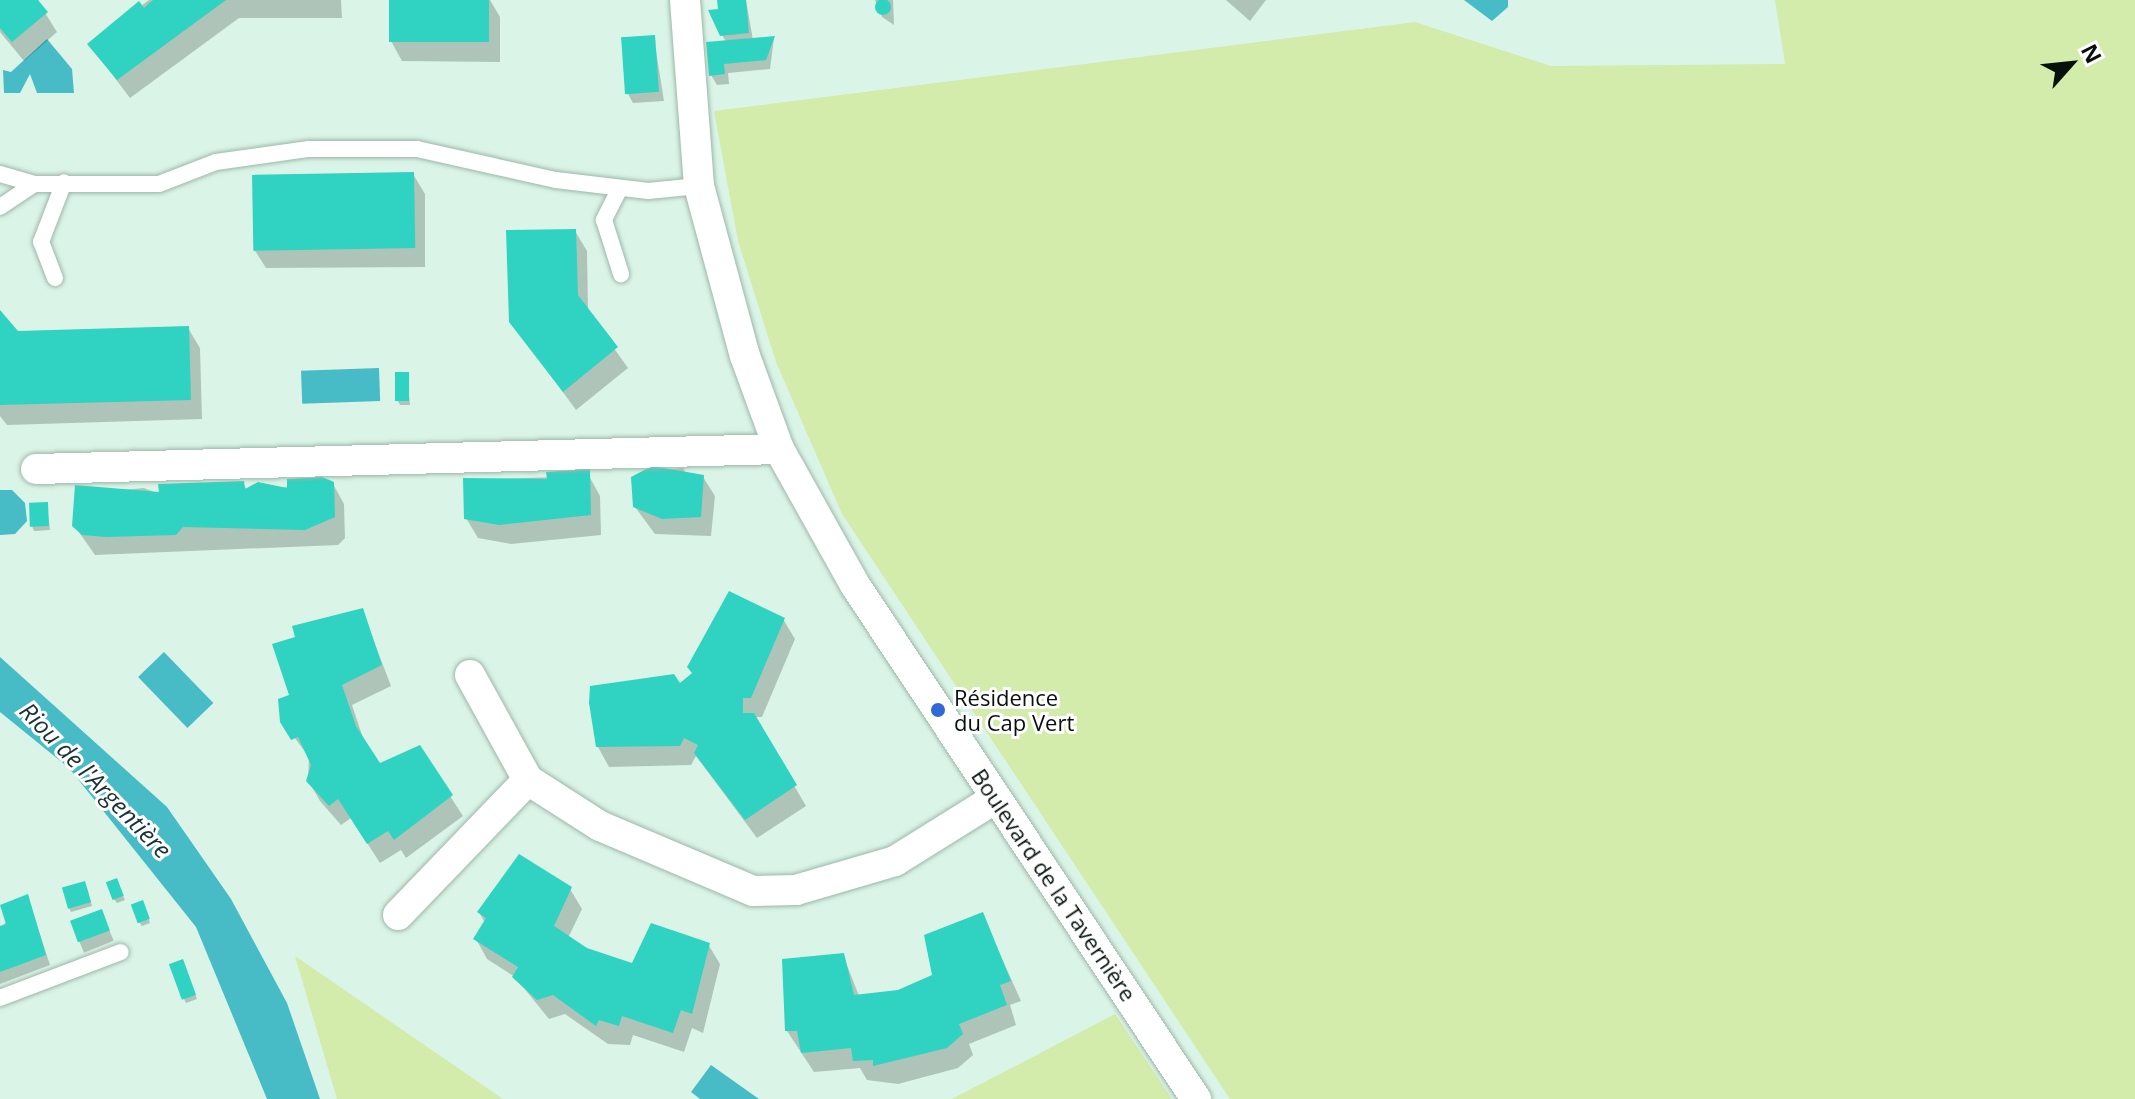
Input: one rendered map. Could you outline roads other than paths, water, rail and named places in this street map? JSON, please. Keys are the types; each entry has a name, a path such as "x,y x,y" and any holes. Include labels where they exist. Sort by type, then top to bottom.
{"street":[{"name":"Boulevard de la Tavernière","path":"685,0 699,186 745,356 779,449 855,585 1196,1099"},
{"path":"36,469 779,449"},
{"path":"470,675 528,780 600,826 753,891 796,890 895,861 996,798"},
{"path":"398,915 528,780"}],"lane":[{"path":"0,174 34,184 159,184 216,162 309,149 417,149 620,188 699,186"},
{"path":"55,278 41,242 64,182"},
{"path":"0,207 34,184"},
{"path":"620,188 604,220 621,274"},
{"path":"0,998 121,952"}],"water":[{"path":"1464,0 1508,0 1508,7 1492,21"},
{"path":"47,39 72,69 74,93 37,93 30,74 20,93 4,93 3,70 11,72"},
{"path":"379,368 380,401 302,404 301,371"},
{"path":"0,490 12,490 25,503 27,521 15,534 0,535"},
{"path":"164,652 213,703 187,728 138,677"},
{"name":"Riou de l'Argentière","path":"0,657 167,807 231,899 287,1003 320,1099 267,1099 196,927 69,768 0,712"},
{"path":"711,1065 759,1099 700,1099 691,1092"}],"place":[{"name":"Résidence du Cap Vert","path":"938,710"}]}
